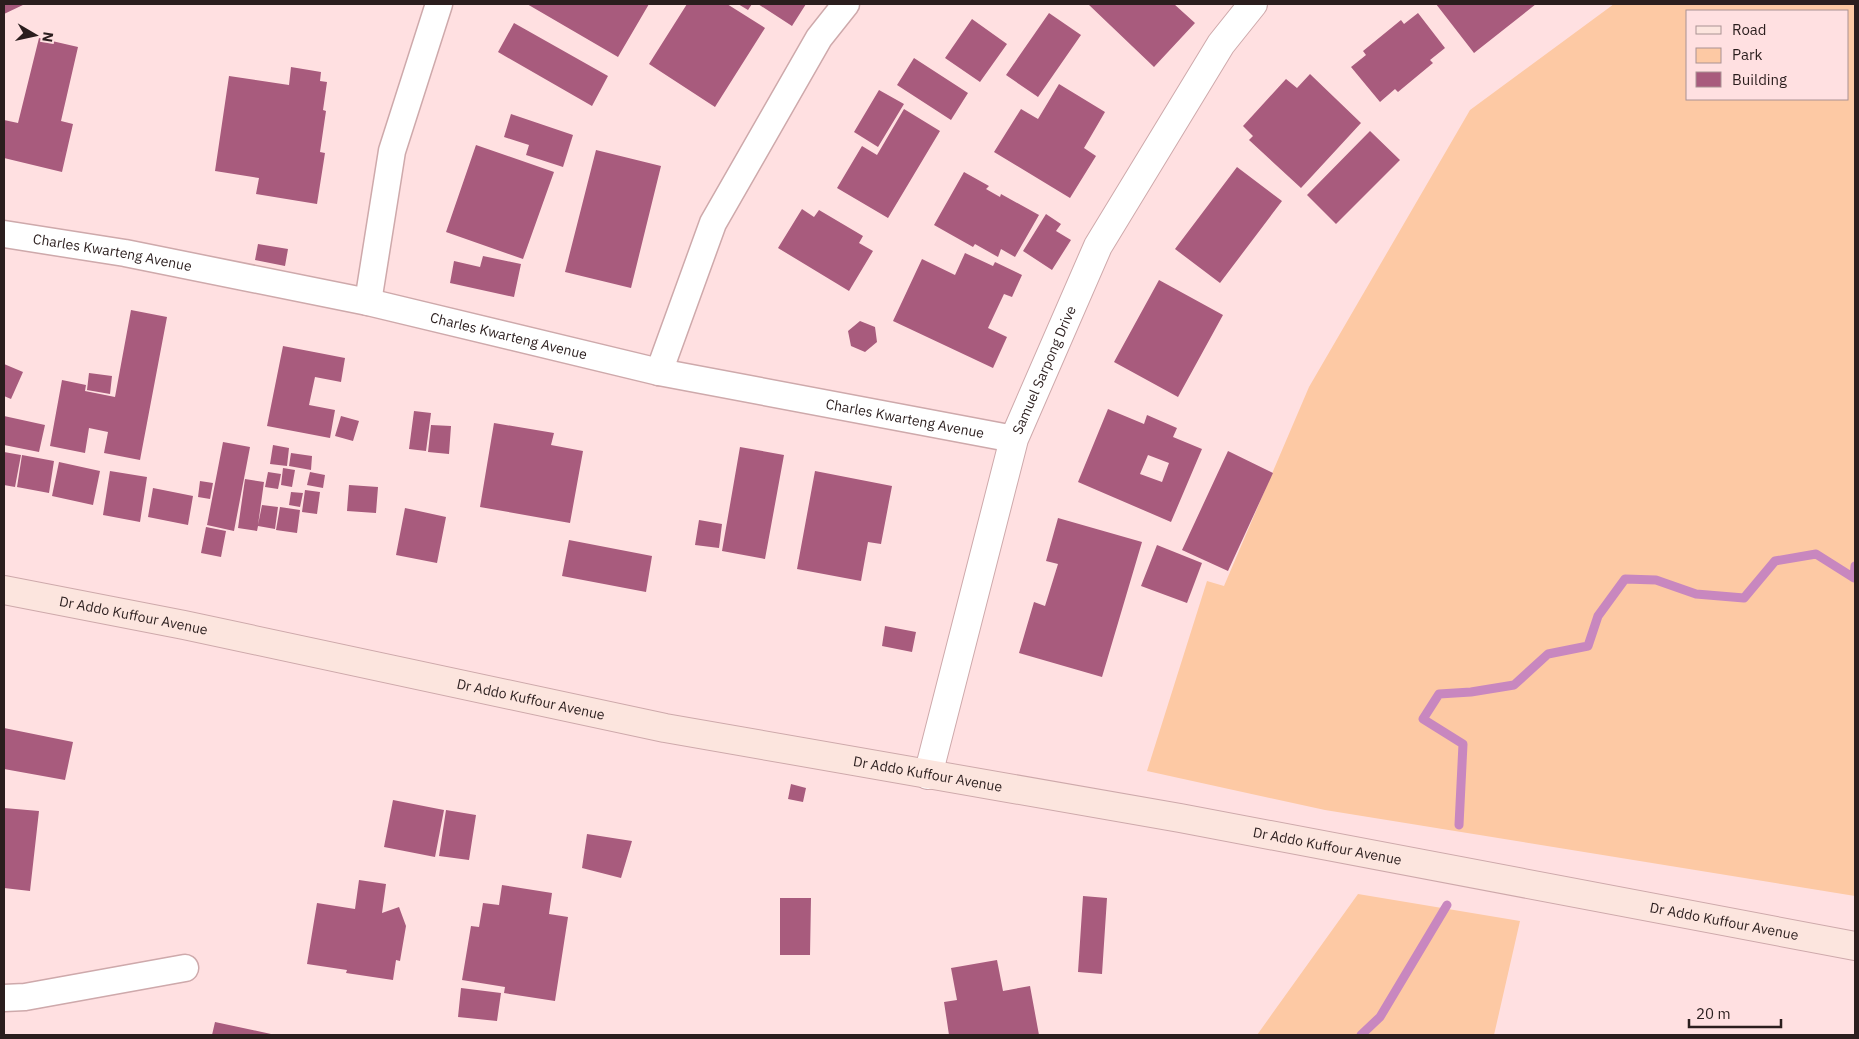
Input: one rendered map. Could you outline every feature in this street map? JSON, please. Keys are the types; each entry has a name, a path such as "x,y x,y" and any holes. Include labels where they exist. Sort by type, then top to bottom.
{"main road":[{"name":"Dr Addo Kuffour Avenue","path":"4,590 184,625 665,728 1180,818 1855,946"}],"street":[{"path":"368,302 392,151 439,4"},
{"path":"659,372 713,223 819,38 846,4"},
{"name":"Samuel Sarpong Drive","path":"928,775 1014,439 1098,246 1222,44 1253,4"},
{"name":"Charles Kwarteng Avenue","path":"4,234 125,253 368,302 659,372 1014,439"},
{"path":"4,998 25,997 185,968"}],"green space":[{"path":"1614,4 1855,4 1855,896 1325,810 1147,771 1207,581 1224,586 1309,387 1470,110"},
{"path":"1358,894 1520,921 1494,1035 1257,1035"}],"building":[{"path":"4,4 25,4 4,14"},
{"path":"527,4 649,4 618,57"},
{"path":"687,4 727,4 765,28 715,107 649,64"},
{"path":"738,4 752,4 748,10"},
{"path":"758,4 806,4 792,26"},
{"path":"1088,4 1174,4 1195,23 1154,67"},
{"path":"1436,4 1536,4 1474,53"},
{"path":"1049,13 1081,35 1038,97 1006,75"},
{"path":"1418,13 1445,48 1430,60 1433,63 1398,92 1395,89 1380,102 1351,67 1366,55 1363,51 1401,20 1404,24"},
{"path":"972,19 1007,44 980,82 945,58"},
{"path":"514,23 608,76 592,106 498,52"},
{"path":"39,38 78,47 61,121 73,124 62,172 4,158 4,120 18,123"},
{"path":"914,58 968,93 951,120 897,85"},
{"path":"291,67 321,72 320,81 327,82 323,110 326,111 320,152 325,153 317,204 256,194 259,178 215,171 229,76 289,85"},
{"path":"1310,74 1361,123 1301,188 1249,140 1253,136 1243,126 1286,79 1297,88"},
{"path":"1059,84 1105,112 1084,148 1096,156 1070,198 994,152 1021,109 1038,119"},
{"path":"879,90 904,104 878,147 854,132"},
{"path":"904,109 940,131 888,218 837,188 862,146 877,155"},
{"path":"511,114 573,135 563,167 526,155 529,145 504,137"},
{"path":"1370,131 1400,160 1336,224 1307,195"},
{"path":"476,145 554,172 523,259 446,232"},
{"path":"596,150 661,166 631,288 565,272"},
{"path":"1237,167 1282,201 1220,283 1175,249"},
{"path":"964,172 989,186 986,189 1000,197 1001,194 1039,215 1015,257 1001,249 998,257 975,244 973,247 934,225"},
{"path":"802,209 814,217 819,210 863,236 859,243 873,251 849,291 778,248"},
{"path":"1046,214 1061,224 1056,231 1071,240 1052,270 1023,251"},
{"path":"258,244 288,249 285,266 255,260"},
{"path":"965,253 993,266 995,262 1022,275 1012,297 1004,294 988,328 1007,337 993,368 893,321 922,259 955,275"},
{"path":"483,256 521,264 514,297 450,283 454,261 480,267"},
{"path":"1159,280 1223,315 1178,397 1114,362"},
{"path":"131,310 167,317 140,460 104,453 108,432 89,428 85,453 50,446 62,380 86,385 85,391 115,397"},
{"path":"860,321 875,327 877,342 865,352 851,346 848,331"},
{"path":"283,346 345,358 341,382 315,377 309,405 335,410 330,438 267,426"},
{"path":"4,364 23,372 11,399 4,396"},
{"path":"89,373 112,376 110,394 87,390"},
{"path":"1108,409 1144,424 1147,415 1177,428 1173,437 1202,449 1171,522 1078,482","holes":["1148,455 1169,463 1162,482 1140,474"]},
{"path":"414,411 431,413 426,451 409,449"},
{"path":"4,416 45,425 39,452 4,445"},
{"path":"341,416 359,421 353,441 335,436"},
{"path":"494,423 554,433 551,445 583,451 570,523 480,507"},
{"path":"431,425 451,426 449,454 428,452"},
{"path":"223,442 250,447 234,531 207,525"},
{"path":"273,445 289,448 287,466 270,464"},
{"path":"740,447 784,455 765,559 722,551"},
{"path":"1228,451 1273,473 1228,571 1182,550"},
{"path":"4,452 21,455 15,487 4,485"},
{"path":"291,453 312,456 311,470 289,466"},
{"path":"22,455 54,461 49,493 17,487"},
{"path":"59,462 100,471 93,505 52,496"},
{"path":"283,468 295,470 292,487 281,485"},
{"path":"110,471 147,477 140,522 103,515"},
{"path":"815,471 892,486 881,544 868,542 861,581 797,569"},
{"path":"268,472 281,474 278,489 265,487"},
{"path":"310,472 325,475 323,488 307,485"},
{"path":"245,479 264,482 258,525 262,505 278,507 275,529 258,526 257,531 238,528"},
{"path":"200,481 213,483 210,499 198,497"},
{"path":"349,485 378,487 376,513 347,511"},
{"path":"153,488 193,496 188,525 148,517"},
{"path":"305,490 320,492 317,514 302,512"},
{"path":"291,492 303,493 300,507 289,505"},
{"path":"280,507 300,510 297,533 276,530"},
{"path":"405,508 446,517 437,563 396,555"},
{"path":"1058,518 1142,542 1102,677 1019,653 1034,602 1045,606 1058,564 1046,561"},
{"path":"699,520 722,524 719,548 695,545"},
{"path":"206,527 226,531 221,557 201,553"},
{"path":"569,540 652,556 646,592 562,576"},
{"path":"1157,545 1202,563 1187,603 1141,586"},
{"path":"885,626 916,632 912,652 882,646"},
{"path":"4,728 73,742 65,780 4,769"},
{"path":"791,784 806,788 803,802 788,799"},
{"path":"393,800 444,810 435,857 384,847"},
{"path":"4,808 39,811 30,891 4,888"},
{"path":"446,810 476,815 469,860 439,856"},
{"path":"587,834 632,841 621,878 582,868"},
{"path":"359,880 386,884 382,913 399,907 406,926 400,961 396,960 393,980 346,973 347,970 307,964 317,903 355,909"},
{"path":"502,885 552,893 549,914 568,917 555,1001 504,993 505,987 462,980 471,926 479,927 483,903 499,905"},
{"path":"1083,896 1107,898 1102,974 1078,972"},
{"path":"780,898 811,898 810,955 780,955"},
{"path":"997,960 1003,991 1030,986 1039,1035 949,1035 944,1002 957,1000 951,968"},
{"path":"461,988 501,993 497,1021 458,1017"},
{"path":"215,1022 271,1034 271,1035 212,1035"}],"waterway":[{"path":"1459,825 1463,744 1423,719 1439,694 1471,692 1514,685 1548,654 1588,646 1598,616 1625,579 1656,580 1696,594 1744,598 1775,561 1816,554 1854,578 1855,566"},
{"path":"1361,1035 1380,1017 1447,905"}]}
